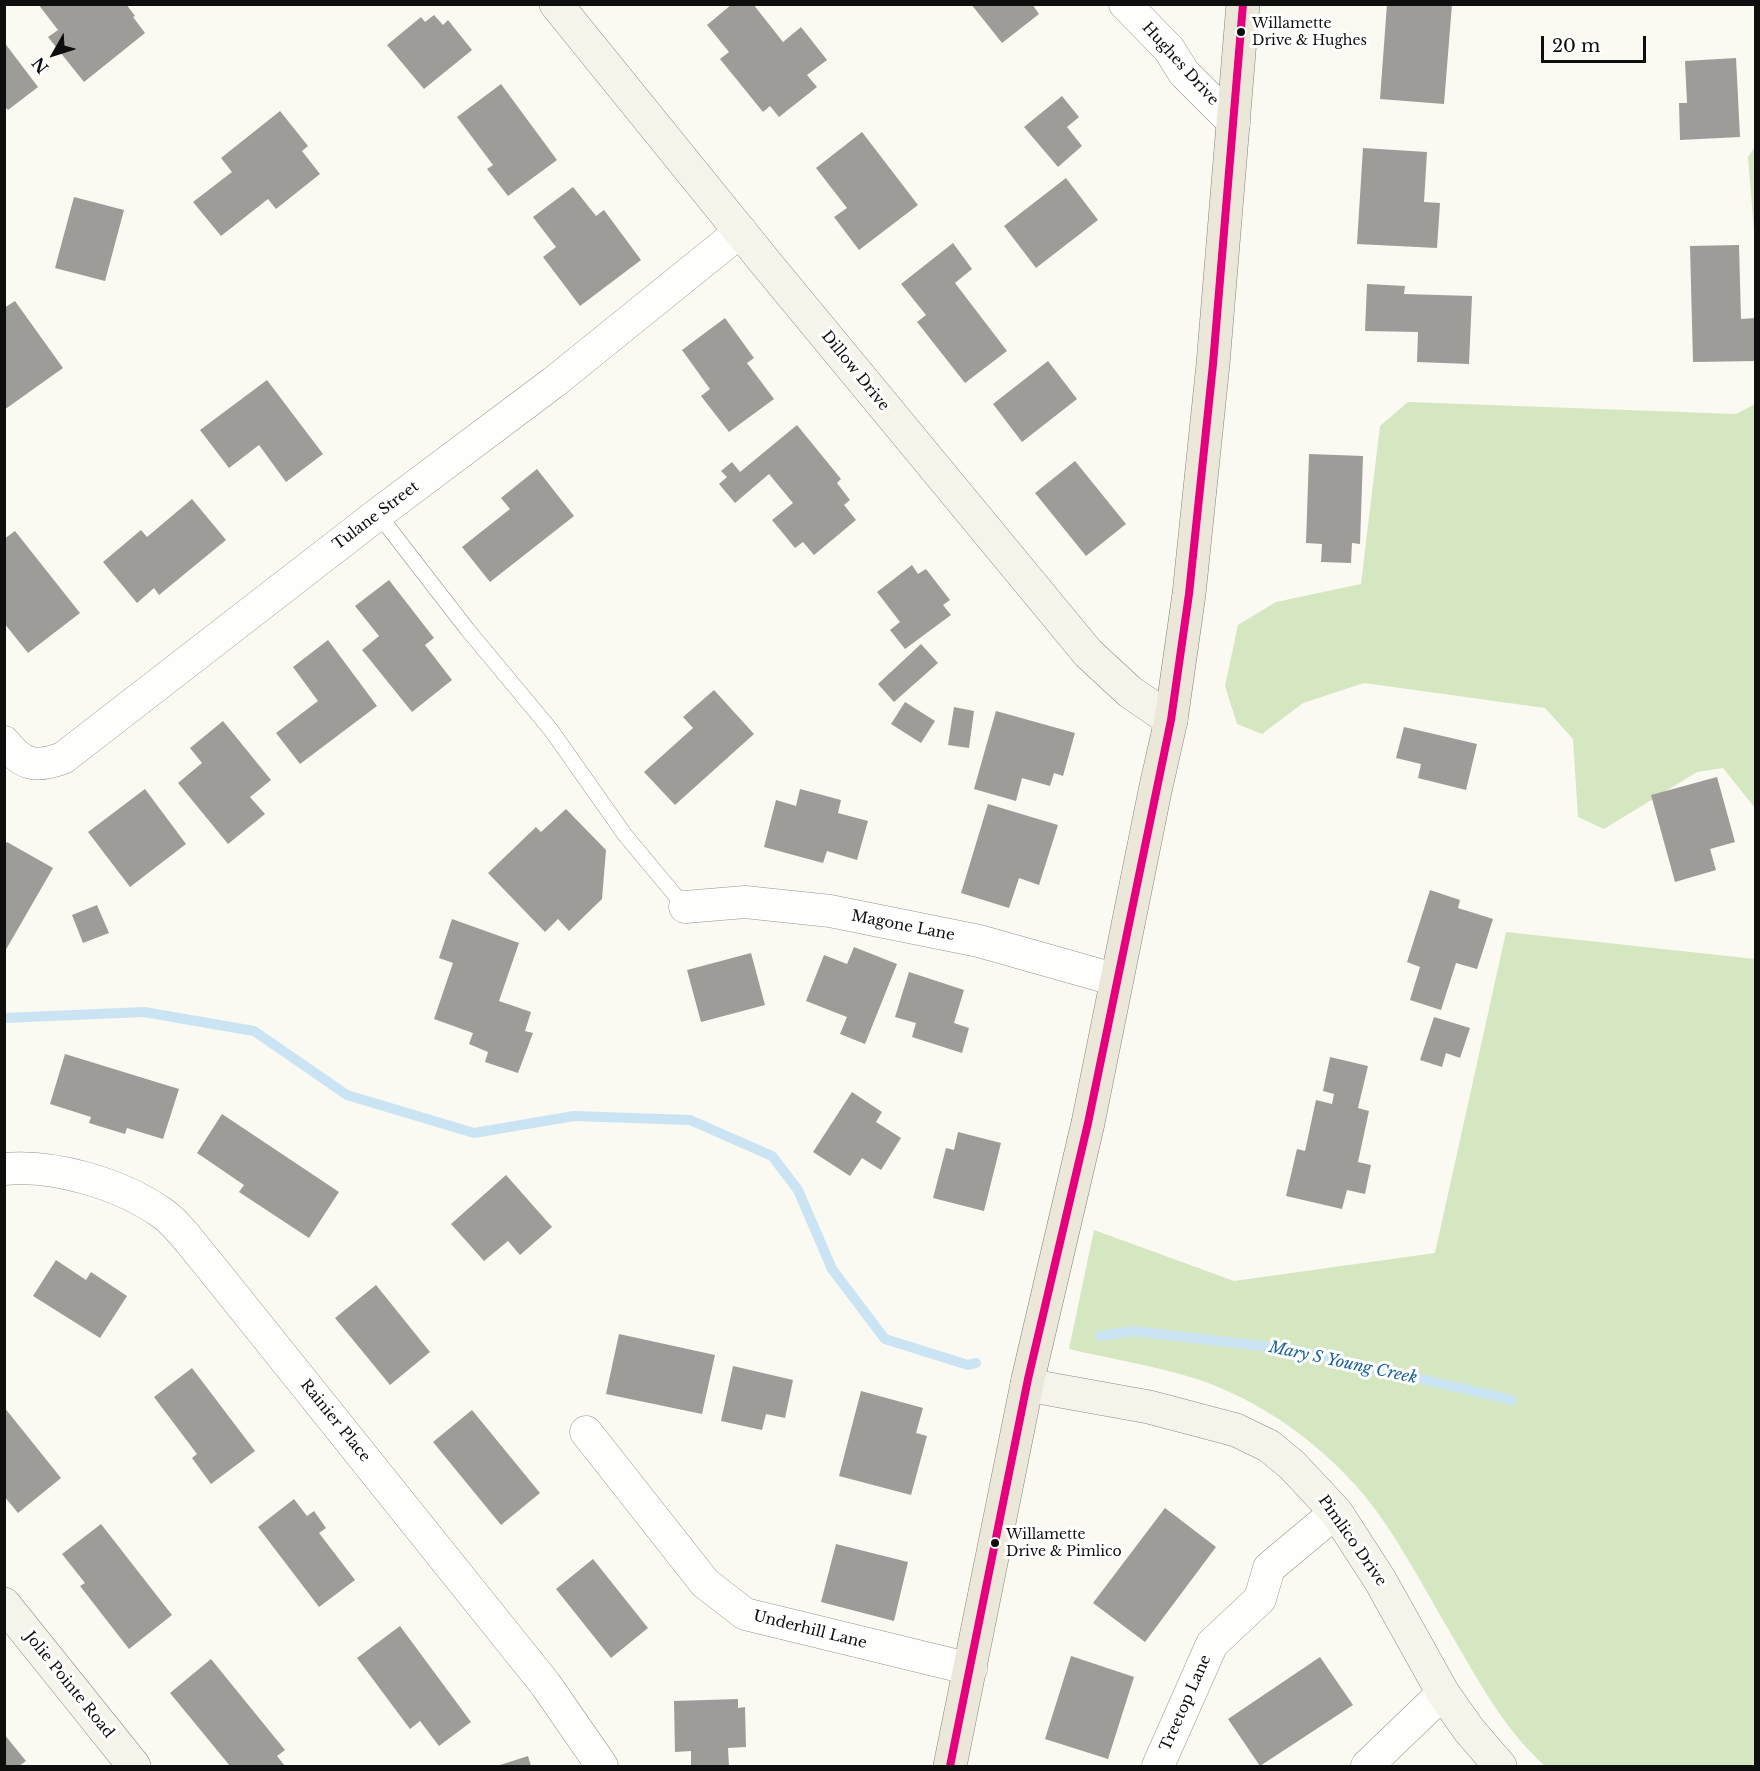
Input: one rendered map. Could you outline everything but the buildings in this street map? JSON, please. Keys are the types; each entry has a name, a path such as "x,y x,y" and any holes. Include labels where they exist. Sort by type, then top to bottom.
{"main road":[{"path":"950,1767 1027,1385 1088,1124 1171,720 1189,594 1212,376 1243,4"}],"street":[{"name":"Dillow Drive","path":"556,4 1088,653 1130,692 1171,720"},
{"name":"Hughes Drive","path":"1125,4 1170,49 1184,73 1234,123"},
{"name":"Tulane Street","path":"4,742 28,763 45,765 63,758 378,514 554,382 741,231"},
{"name":"Magone Lane","path":"685,907 745,902 830,911 979,941 1117,980"},
{"name":"Rainier Place","path":"4,1169 26,1167 73,1175 111,1187 164,1214 206,1261 546,1685 603,1767"},
{"name":"Pimlico Drive","path":"1027,1385 1149,1407 1236,1430 1269,1446 1292,1465 1336,1512 1380,1580 1443,1693 1469,1730 1500,1767"},
{"name":"Underhill Lane","path":"586,1432 705,1583 745,1614 971,1669"},
{"name":"Treetop Lane","path":"1158,1767 1212,1644 1260,1599 1269,1568 1336,1512"},
{"name":"Jolie Pointe Road","path":"4,1604 134,1767"},
{"path":"1367,1767 1443,1693"}],"lane":[{"path":"378,514 467,629 551,730 625,835 685,907"}],"green space":[{"path":"1755,147 1755,244 1748,157"},
{"path":"1408,402 1736,414 1755,404 1755,808 1723,768 1697,772 1604,829 1578,817 1573,739 1545,708 1364,683 1303,703 1262,734 1237,724 1225,686 1238,625 1276,602 1361,584 1380,426"},
{"path":"1506,932 1755,959 1755,1766 1545,1766 1515,1734 1489,1698 1386,1525 1347,1476 1309,1441 1267,1412 1221,1388 1166,1370 1069,1349 1094,1230 1234,1281 1435,1253"}],"waterway":[{"name":"Mary S Young Creek","path":"4,1018 144,1012 254,1031 347,1095 474,1133 574,1116 690,1120 772,1156 798,1190 832,1269 885,1339 968,1365 976,1363"},
{"name":"Mary S Young Creek","path":"1100,1336 1133,1331 1295,1350 1512,1400"}],"transit line":[{"path":"950,1766 1028,1379 1088,1123 1171,720 1189,594 1213,364 1243,4"}],"place":[{"name":"Willamette Drive & Hughes","path":"1241,32"},
{"name":"Willamette Drive & Pimlico","path":"995,1543"}]}
